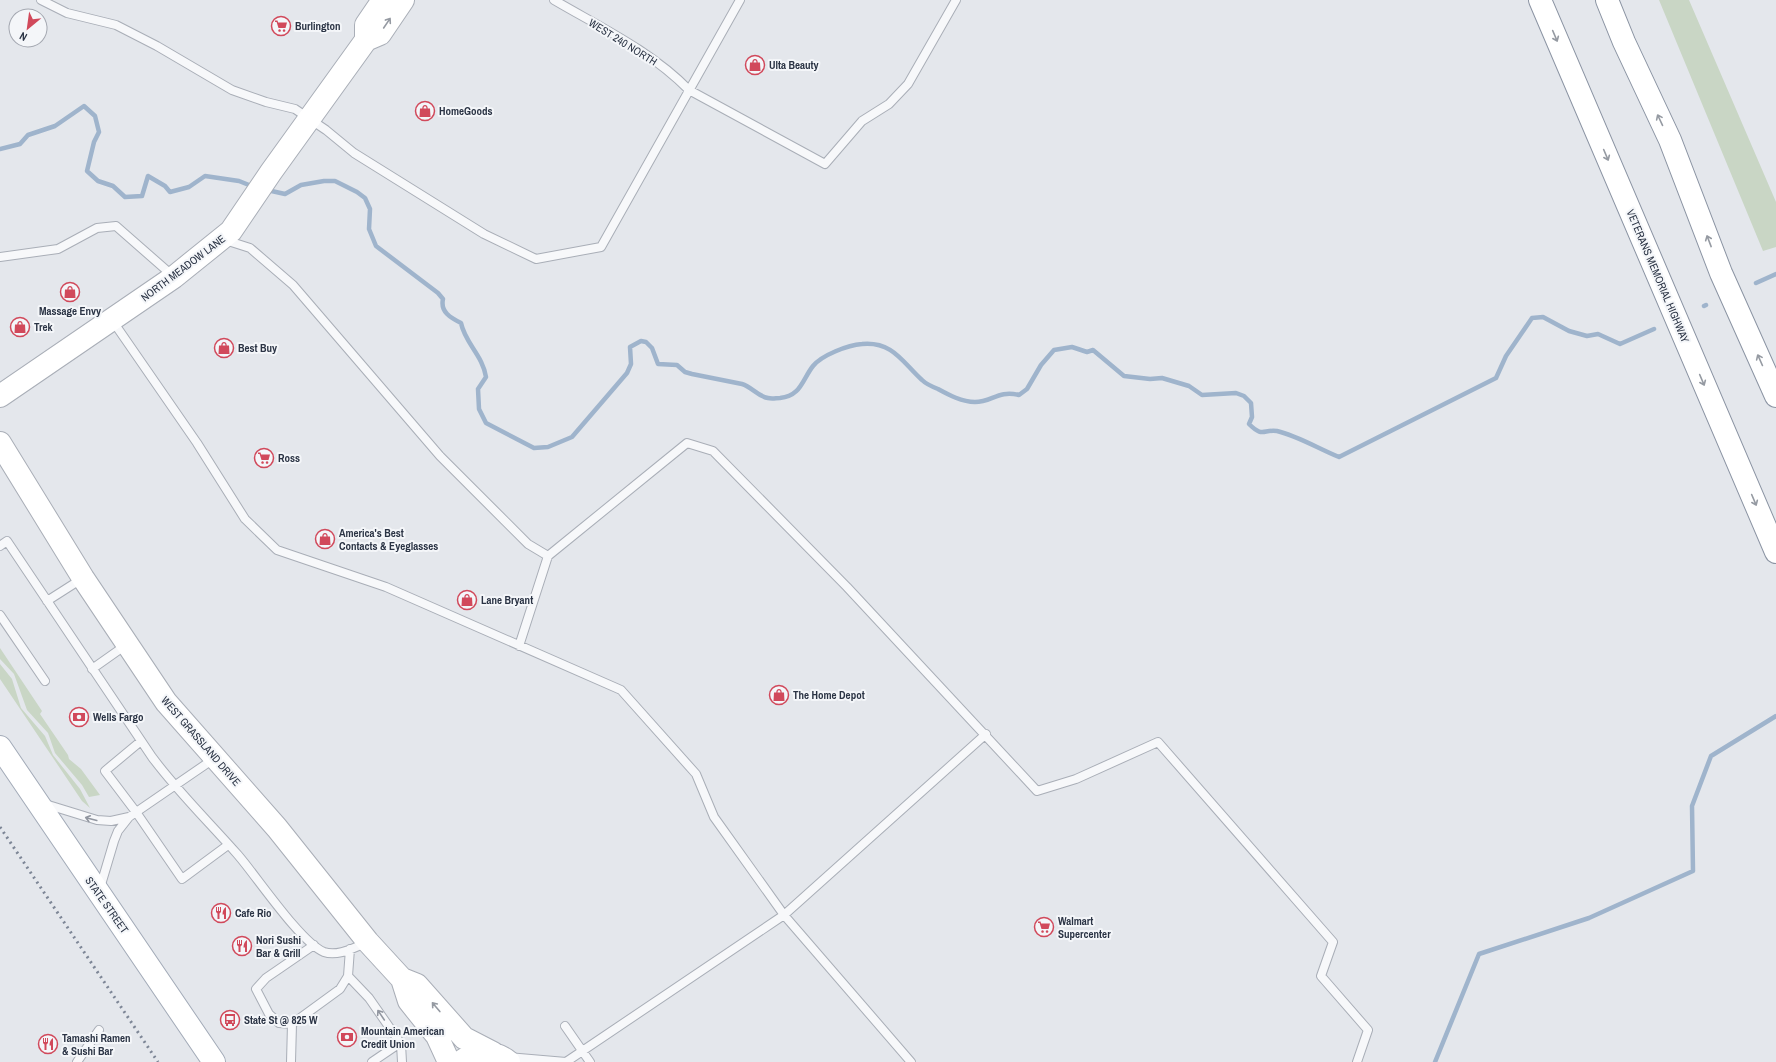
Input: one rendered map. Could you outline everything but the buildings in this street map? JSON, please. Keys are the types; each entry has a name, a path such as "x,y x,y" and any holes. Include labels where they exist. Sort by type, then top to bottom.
{"main road":[{"name":"NORTH MEADOW LANE","path":"366,40 366,25 383,0"},
{"name":"NORTH MEADOW LANE","path":"0,396 174,277 227,235 366,40 380,34 403,0"},
{"name":"VETERANS MEMORIAL HIGHWAY","path":"1540,0 1776,552"},
{"path":"1606,0 1670,140 1721,273 1776,396"},
{"name":"WEST GRASSLAND DRIVE","path":"0,443 83,578 166,702 277,828 359,946 402,979 417,984 464,1038 502,1057"},
{"name":"STATE STREET","path":"0,747 214,1062"},
{"name":"WEST GRASSLAND DRIVE","path":"402,979 408,1001 437,1036 449,1062"},
{"path":"460,1062 470,1055 482,1052 502,1057"}],"lane":[{"path":"41,0 67,13 116,25 157,46 232,90 266,102 295,109 310,118 354,154 484,234 536,260 601,247 740,0"},
{"name":"WEST 240 NORTH","path":"554,0 653,60 674,75 688,90 825,164 862,121 889,104 908,84 956,0"},
{"path":"0,257 58,249 96,228 116,226 174,277"},
{"path":"227,235 250,248 293,285 440,456 528,544 548,556"},
{"path":"112,320 197,443 245,519 277,550 386,587 621,690 696,774 714,817 784,915 911,1062"},
{"path":"520,646 548,556 687,443 713,451 848,587 986,734 1037,791 1076,779 1158,742 1333,942 1321,976 1368,1030 1357,1062"},
{"path":"0,546 7,541 140,741 174,787 228,845 306,940 324,952 337,954 359,946"},
{"path":"47,601 83,578"},
{"path":"0,615 45,681"},
{"path":"92,668 127,644"},
{"path":"502,1057 517,1056 538,1060 566,1062 582,1052 784,915 986,734"},
{"path":"140,741 104,771 133,814 182,879 228,845"},
{"path":"98,893 118,831 133,814 216,758"},
{"path":"38,802 97,820 111,821 133,814"},
{"path":"314,945 266,978 256,988 269,1014 279,1023 292,1024 340,989 348,976 359,946"},
{"path":"348,976 369,998 402,1053"},
{"path":"291,1062 292,1024"},
{"path":"565,1026 590,1062"},
{"path":"77,1062 99,1030"},
{"path":"372,1062 402,1053"},
{"path":"382,1062 402,1053"},
{"path":"395,1062 402,1053"}],"green space":[{"path":"1659,0 1689,0 1776,202 1776,247 1763,251"},
{"path":"0,648 42,711 40,714 68,755 69,759 81,769 100,795 89,797 82,785 55,753 48,733 27,710 14,674 0,659"},
{"path":"0,664 12,679 21,708 45,736 53,755 80,789 90,808 82,801 0,679"}],"waterway":[{"path":"0,149 20,144 28,135 55,126 84,106 95,116 99,132 94,142 87,171 98,181 113,186 125,197 142,196 148,176 165,186 170,192 189,187 205,176 239,181 254,187"},
{"path":"267,190 285,194 301,185 324,181 335,181 357,192 365,198 370,209 369,229 376,246 438,293 443,299 443,308 447,314 461,323 466,337 484,369 486,377 478,389 479,409 486,423 534,448 548,447 572,437 627,373 631,364 630,347 641,341 646,342 652,348 658,364 677,365 685,372 742,384 764,397 771,398 787,397 797,391 809,371 822,358 843,348 862,344 873,344 890,350 903,360 922,380 928,384 956,398 975,402 1006,394 1019,395 1027,389 1041,365 1054,350 1072,347 1087,352 1093,350 1124,376 1150,379 1162,378 1189,386 1202,395 1236,393 1244,396 1251,403 1252,417 1249,424 1257,431 1277,431 1285,433 1339,457 1496,378 1506,356 1532,318 1543,317 1569,331 1587,336 1598,334 1620,344 1654,329"},
{"path":"1756,283 1776,274"},
{"path":"1435,1062 1479,954 1589,918 1693,871 1692,806 1711,756 1776,716"}],"railway":[{"path":"0,827 158,1062"}],"place":[{"name":"Burlington","path":"281,26"},
{"name":"Ulta Beauty","path":"755,65"},
{"name":"HomeGoods","path":"425,111"},
{"name":"Massage Envy","path":"70,292"},
{"name":"Trek","path":"20,327"},
{"name":"Best Buy","path":"224,348"},
{"name":"Ross","path":"264,458"},
{"name":"America's Best Contacts & Eyeglasses","path":"325,539"},
{"name":"Lane Bryant","path":"467,600"},
{"name":"The Home Depot","path":"779,695"},
{"name":"Wells Fargo","path":"79,717"},
{"name":"Cafe Rio","path":"221,913"},
{"name":"Walmart Supercenter","path":"1044,927"},
{"name":"Nori Sushi Bar & Grill","path":"242,946"},
{"name":"State St @ 825 W","path":"230,1020"},
{"name":"Mountain American Credit Union","path":"347,1037"},
{"name":"Tamashi Ramen & Sushi Bar","path":"48,1044"}]}
